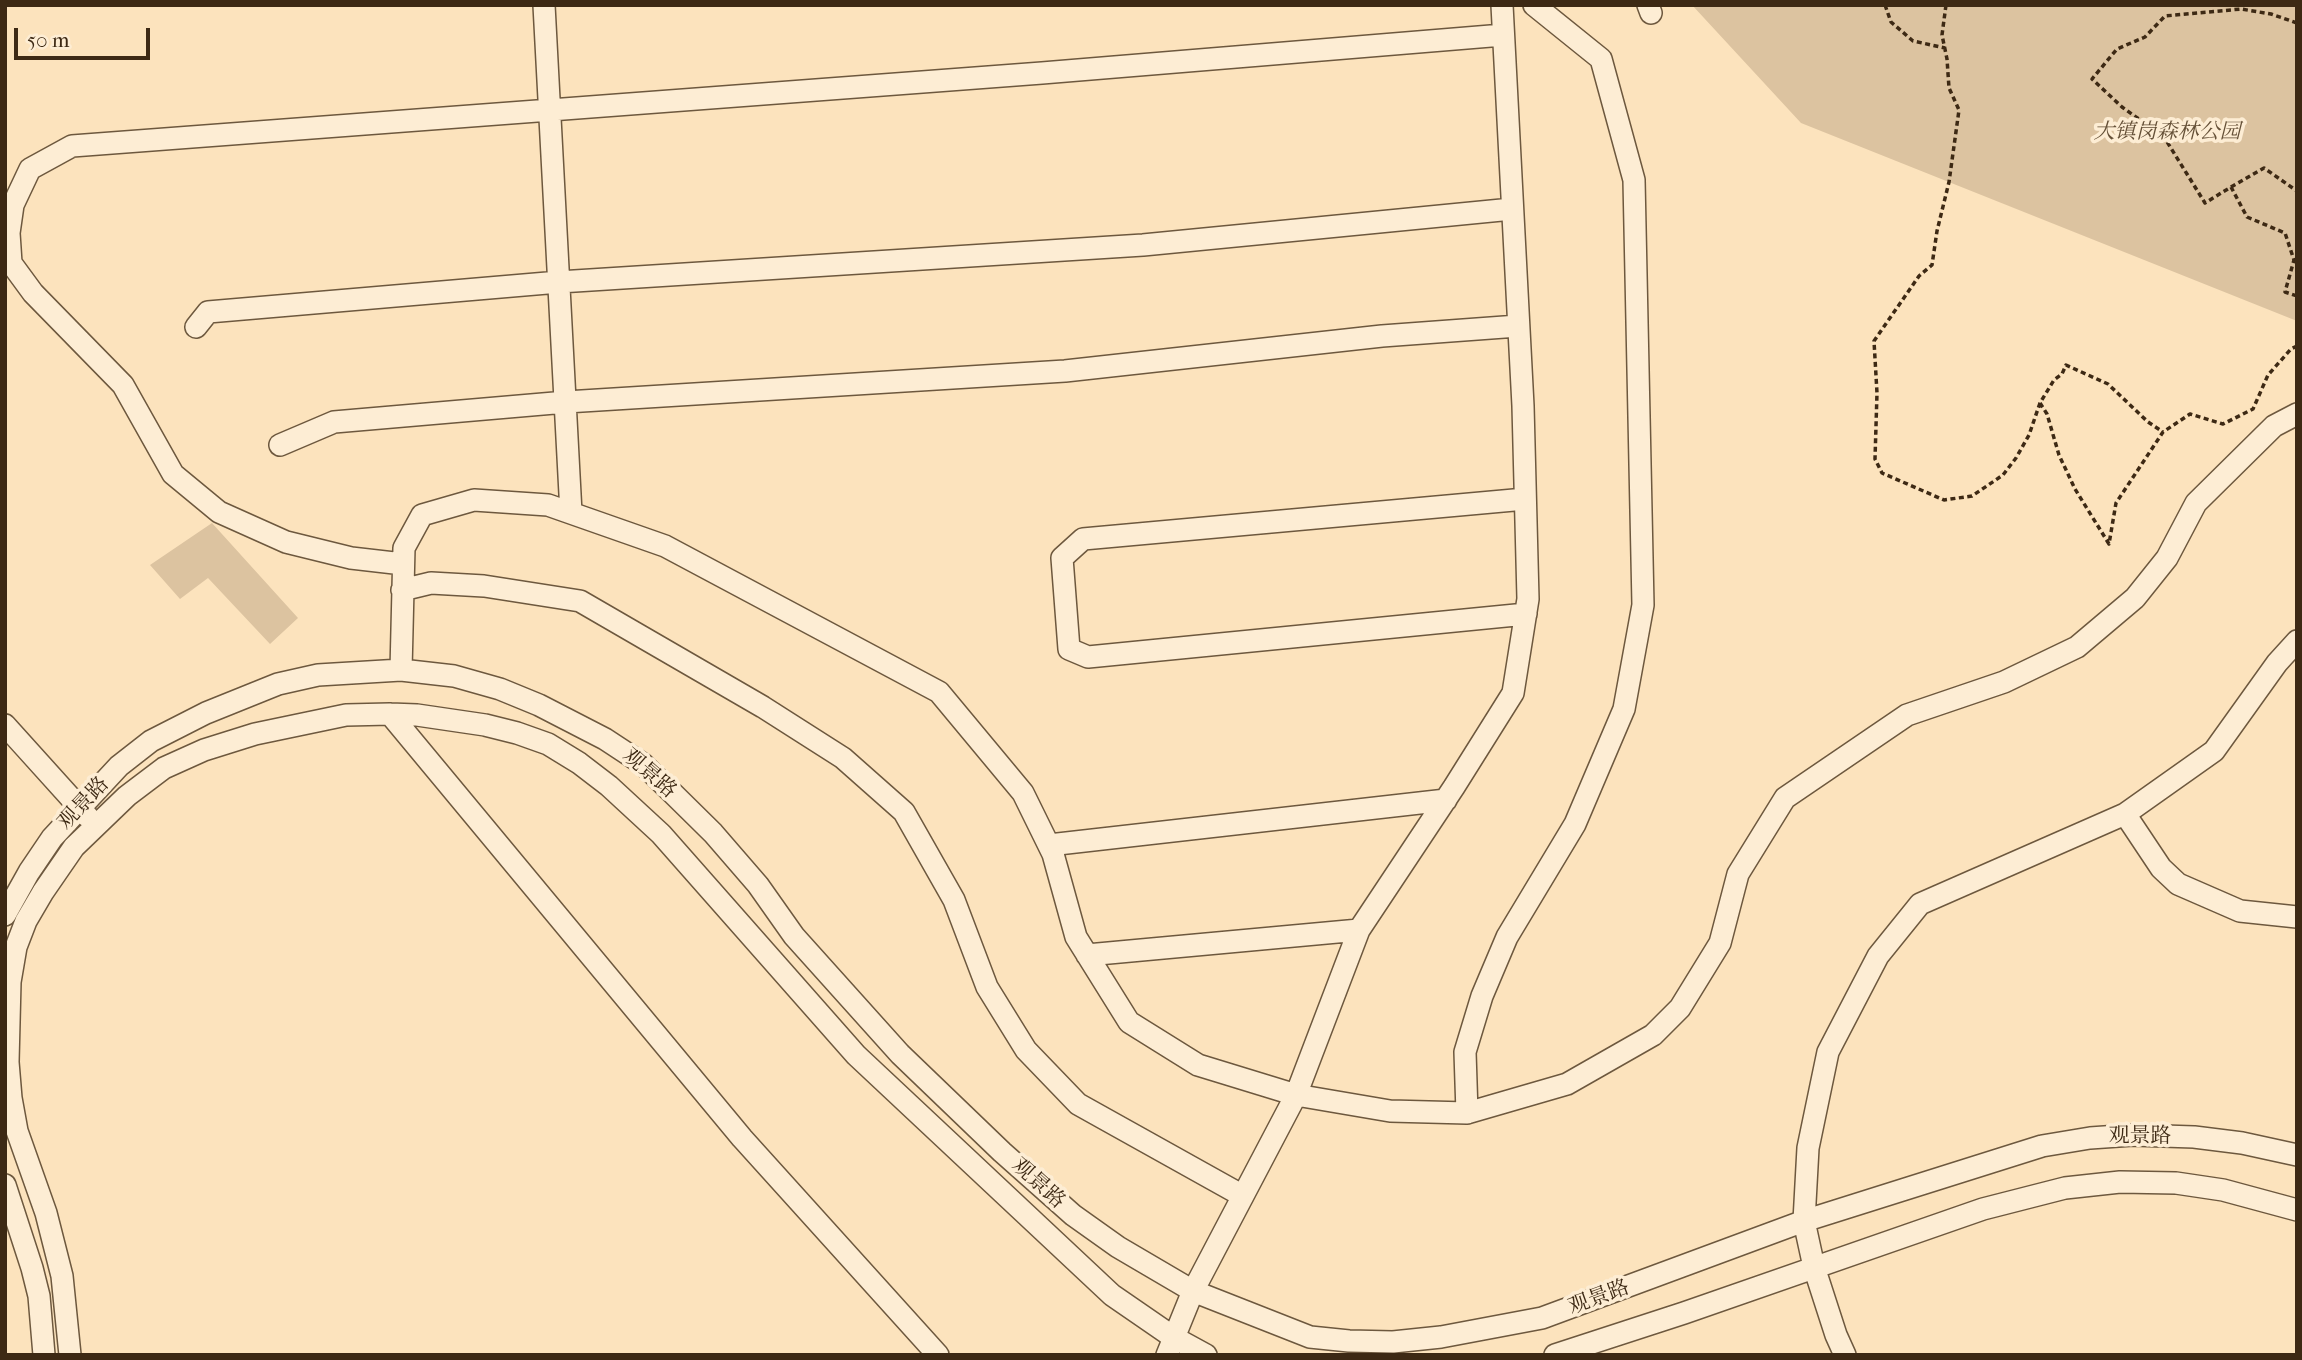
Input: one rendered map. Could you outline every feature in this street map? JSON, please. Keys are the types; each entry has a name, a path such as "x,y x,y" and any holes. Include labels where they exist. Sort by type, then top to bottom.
{"street":[{"path":"544,5 571,513"},
{"path":"1170,1346 1193,1291 1296,1096 1359,930 1446,800 1513,693 1528,599 1502,5"},
{"path":"1467,1113 1465,1052 1482,996 1507,937 1574,824 1624,709 1643,605 1634,180 1601,59 1534,5"},
{"path":"403,564 351,558 286,542 219,512 173,474 123,385 33,293 11,263 9,233 13,205 30,169 72,146 550,108 1042,74 1503,34"},
{"path":"196,327 208,312 559,282 1143,245 1512,209"},
{"path":"280,445 334,422 566,402 1065,371 1382,336 1518,326"},
{"path":"401,670 404,548 422,515 474,500 548,505 665,546 939,692 1023,793 1054,854 1076,937 1129,1022 1198,1065 1296,1096 1390,1111 1467,1113 1567,1084 1653,1035 1680,1008 1720,943 1738,874 1785,798 1907,715 2004,682 2077,646 2135,598 2167,558 2196,503 2274,426 2297,414"},
{"path":"1525,499 1083,538 1062,558 1069,649 1088,657 1526,614"},
{"path":"402,590 431,583 484,586 580,601 751,700 843,758 904,812 954,900 987,987 1026,1051 1078,1104 1243,1196"},
{"path":"1845,1355 1814,1267 1804,1221 1808,1148 1828,1052 1878,956 1920,904 2125,814 2214,751 2277,663 2297,641"},
{"name":"观景路","path":"5,915 52,838 119,766 151,741 206,713 278,684 318,675 401,670 454,676 500,689 540,705 605,739 643,764 713,833 758,885 794,936 900,1054 1002,1152 1073,1215 1118,1247 1193,1291 1310,1336 1349,1341 1393,1342 1441,1337 1542,1318 1804,1221 2042,1146 2090,1138 2133,1135 2194,1137 2242,1143 2297,1155"},
{"path":"390,714 742,1138 938,1355"},
{"name":"观景路","path":"70,1355 62,1276 46,1213 17,1131 11,1097 8,1062 10,982 16,947 26,921 74,848 127,796 164,768 204,750 305,722 346,715 390,714 417,715 485,725 517,733 548,744 609,786 662,834 856,1055 1170,1346 1206,1355"},
{"path":"5,724 96,825"},
{"path":"1049,845 1446,800"},
{"path":"2125,814 2161,869 2178,884 2240,911 2297,917"},
{"path":"1087,955 1359,930"},
{"name":"观景路","path":"1555,1355 1983,1209 2065,1188 2120,1182 2176,1183 2246,1195 2297,1210"},
{"path":"5,1185 32,1268 38,1296 44,1355"}],"path":[{"path":"1885,5 1891,22 1913,41 1945,48"},
{"path":"1945,5 1942,35 1950,88 1959,110 1949,182 1932,265 1919,276 1874,341 1877,393 1875,459 1882,473 1944,500 1972,496 2003,475 2016,458 2029,435 2040,404 2066,365 2108,384 2148,422 2163,432"},
{"path":"2297,23 2271,14 2241,9 2165,16 2145,37 2117,50 2092,79 2122,107 2164,137 2204,203 2264,168 2297,191"},
{"path":"2231,187 2247,217 2285,233 2294,260 2285,292 2297,296"},
{"path":"2040,404 2048,414 2059,455 2075,489 2109,544 2116,503 2163,432 2190,414 2223,424 2253,410 2269,375 2291,349 2297,346"}],"green space":[{"name":"大镇岗森林公园","path":"1692,5 2297,5 2297,321 1801,123"},
{"path":"212,523 298,618 270,644 208,578 180,599 150,565"}]}
